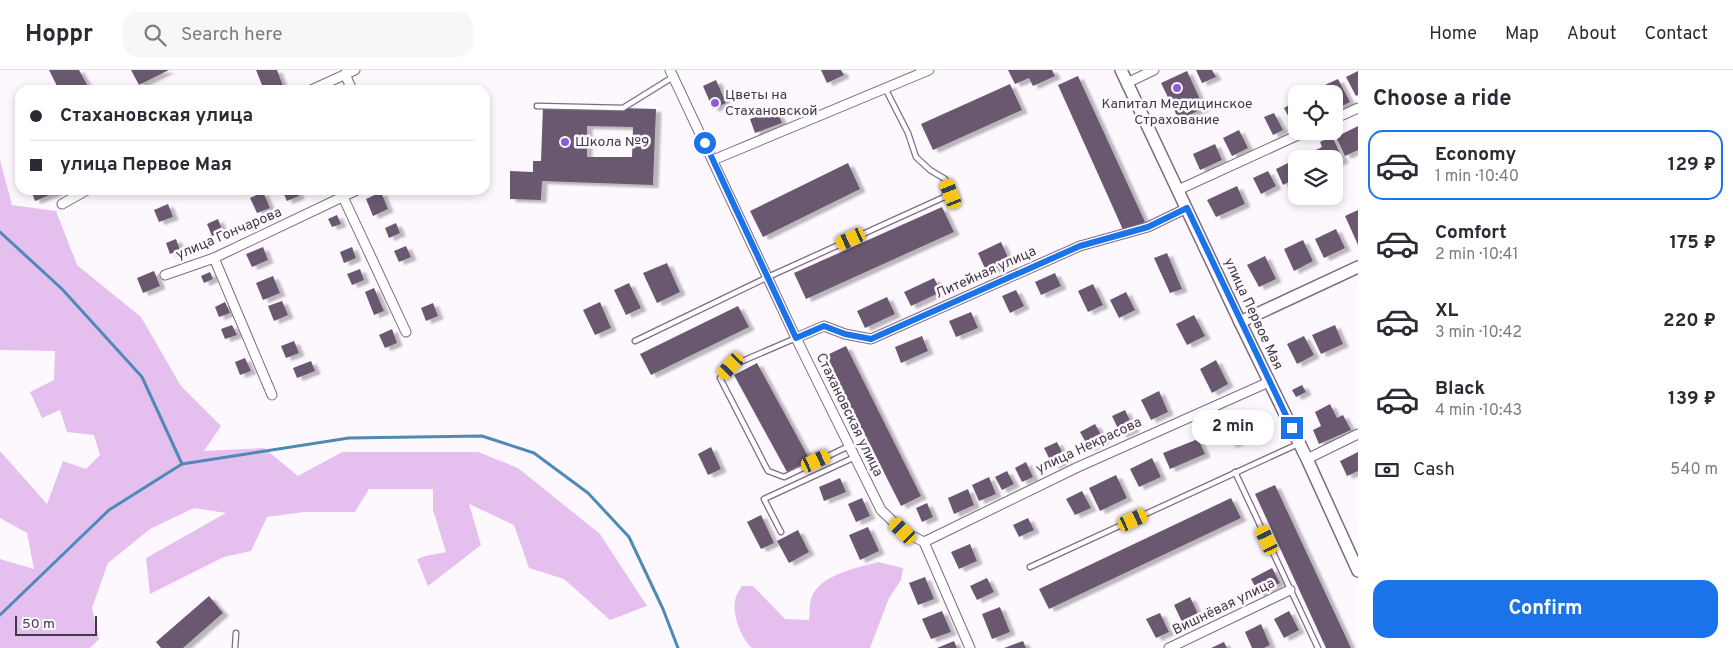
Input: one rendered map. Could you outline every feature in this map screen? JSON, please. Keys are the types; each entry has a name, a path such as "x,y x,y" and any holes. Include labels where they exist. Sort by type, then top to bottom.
{"street":[{"path":"322,85 355,70"},
{"path":"713,160 929,70"},
{"name":"улица Первое Мая","path":"1121,70 1357,565"},
{"path":"1127,83 1154,70"},
{"path":"345,74 350,85"},
{"name":"Стахановская улица","path":"672,74 796,338 880,510 903,531 924,542"},
{"path":"1343,115 1358,108"},
{"path":"1178,190 1288,140"},
{"path":"62,204 78,195"},
{"name":"улица Гончарова","path":"164,276 214,258 348,195"},
{"path":"344,197 406,332"},
{"name":"Литейная улица","path":"796,338 824,326 845,334 871,339 1080,246 1148,227 1187,208"},
{"path":"214,258 272,395"},
{"path":"1240,322 1358,267"},
{"name":"улица Некрасова","path":"924,542 1078,467 1269,382"},
{"path":"1307,459 1358,434"},
{"path":"924,542 970,648"},
{"name":"Вишнёвая улица","path":"1169,648 1290,590"}],"lane":[{"path":"537,106 622,108 672,74"},
{"path":"635,342 768,277 951,194 945,179 930,170 916,157 908,133 885,88"},
{"path":"796,338 731,366 720,378 768,471 784,477 849,446"},
{"path":"1030,567 1299,444"},
{"path":"782,532 764,499 855,457"},
{"path":"1235,472 1318,648"},
{"path":"235,648 236,633"}],"shaded area":[{"path":"0,160 12,205 56,211 77,265 141,317 181,386 221,426 204,451 264,448 298,476 342,452 478,452 518,468 600,534 647,606 610,620 564,579 529,568 514,525 469,504 481,545 428,586 417,559 446,552 433,510 433,489 369,489 355,512 304,512 267,517 251,551 224,557 150,594 146,558 226,513 194,508 150,529 108,563 92,608 99,639 90,648 0,648 0,559 34,569 27,533 0,518 0,451 47,504 63,461 86,469 100,455 94,435 67,432 60,410 42,418 30,392 54,380 55,351 0,350"},
{"path":"878,562 903,568 901,580 889,598 870,648 752,648 740,631 735,603 742,586 753,586 785,619 809,620 812,596 824,582 841,573"}],"building":[{"path":"49,70 79,70 87,85 56,85"},
{"path":"131,70 169,70 139,85"},
{"path":"256,70 277,70 283,85 262,85"},
{"path":"821,70 841,70 844,75 827,83"},
{"path":"1008,70 1052,70 1055,76 1033,86 1029,78 1015,84"},
{"path":"1196,70 1212,70 1216,77 1202,83"},
{"path":"1187,71 1204,108 1179,120 1161,83"},
{"path":"1358,71 1358,95 1356,96 1346,77"},
{"path":"1078,76 1145,222 1124,232 1058,85"},
{"path":"1338,79 1341,85 1325,85"},
{"path":"716,80 726,103 713,109 703,86"},
{"path":"1010,84 1022,110 933,150 921,124"},
{"path":"1343,89 1350,102 1343,106"},
{"name":"Школа №9","path":"543,106 656,109 653,185 542,181 541,200 510,199 510,171 533,172 533,161 541,161","holes":["587,126 633,127 632,157 587,157"]},
{"path":"1288,106 1288,116 1284,108"},
{"path":"776,109 782,123 755,133 750,119"},
{"path":"1274,113 1283,130 1273,135 1264,117"},
{"path":"1358,126 1358,150 1345,156 1337,140 1343,140 1343,134"},
{"path":"1239,130 1248,148 1232,156 1223,138"},
{"path":"1334,140 1338,150 1316,150 1322,147 1320,142"},
{"path":"1215,144 1222,160 1200,170 1193,154"},
{"path":"848,163 860,189 763,237 750,211"},
{"path":"1288,163 1288,182 1283,185 1276,169"},
{"path":"1268,171 1276,186 1261,194 1253,178"},
{"path":"1237,186 1245,204 1216,217 1207,200"},
{"path":"33,195 50,195 35,201"},
{"path":"256,195 264,195 270,208 257,213 250,198"},
{"path":"284,195 299,195 299,196 287,201"},
{"path":"375,195 382,195 388,209 373,216 366,199"},
{"path":"168,204 173,217 159,222 154,210"},
{"path":"942,207 954,232 806,299 794,273"},
{"path":"1358,210 1358,245 1345,216"},
{"path":"337,215 341,224 332,227 328,219"},
{"path":"218,219 223,232 212,236 207,224"},
{"path":"396,223 400,233 389,238 385,228"},
{"path":"1336,229 1345,248 1324,258 1315,239"},
{"path":"176,239 180,250 170,254 166,243"},
{"path":"1303,240 1313,261 1294,271 1284,249"},
{"path":"1001,242 1010,262 987,273 978,253"},
{"path":"406,246 411,257 399,262 394,251"},
{"path":"263,247 268,260 252,267 246,254"},
{"path":"352,247 356,258 344,263 340,252"},
{"path":"1167,253 1182,289 1170,293 1154,258"},
{"path":"1265,256 1276,279 1259,287 1247,265"},
{"path":"667,263 680,292 657,303 643,273"},
{"path":"360,269 364,280 352,285 347,274"},
{"path":"154,271 160,286 143,293 137,278"},
{"path":"210,272 213,279 204,283 201,276"},
{"path":"1055,273 1061,286 1041,295 1035,282"},
{"path":"273,276 280,293 263,300 256,283"},
{"path":"934,278 941,292 911,306 904,292"},
{"path":"629,283 641,308 626,315 614,290"},
{"path":"1093,284 1103,305 1088,312 1078,291"},
{"path":"374,288 384,311 374,315 365,292"},
{"path":"1016,290 1024,306 1010,313 1002,296"},
{"path":"1126,292 1135,310 1119,318 1110,300"},
{"path":"887,297 895,314 865,328 857,311"},
{"path":"282,301 288,315 274,321 268,306"},
{"path":"225,302 230,313 219,317 215,307"},
{"path":"600,302 611,328 595,335 583,310"},
{"path":"433,303 438,316 426,321 421,308"},
{"path":"738,306 749,327 651,375 640,354"},
{"path":"971,312 978,328 956,337 949,321"},
{"path":"1194,315 1205,336 1187,345 1176,324"},
{"path":"232,325 237,335 225,339 221,329"},
{"path":"1335,325 1343,344 1321,354 1312,335"},
{"path":"392,329 397,343 385,348 379,335"},
{"path":"922,336 928,351 901,363 895,347"},
{"path":"1304,336 1314,355 1297,364 1287,344"},
{"path":"294,341 299,353 286,358 281,346"},
{"path":"846,346 921,496 901,506 825,356"},
{"path":"245,358 251,371 240,375 235,362"},
{"path":"1216,360 1228,384 1212,393 1200,369"},
{"path":"311,361 315,371 297,378 293,368"},
{"path":"757,363 810,460 787,472 734,375"},
{"path":"1302,385 1306,392 1296,397 1292,390"},
{"path":"1159,391 1168,412 1151,420 1141,400"},
{"path":"1330,404 1337,418 1343,415 1351,430 1319,444 1313,430 1321,426 1315,412"},
{"path":"1125,410 1134,429 1121,435 1112,416"},
{"path":"1242,416 1251,436 1231,445 1222,425"},
{"path":"1095,424 1104,440 1089,448 1080,432"},
{"path":"1198,439 1205,454 1170,469 1163,453"},
{"path":"1057,442 1066,460 1053,466 1044,448"},
{"path":"711,447 721,469 708,475 698,454"},
{"path":"1358,452 1358,471 1347,476 1340,461"},
{"path":"1152,458 1161,477 1139,487 1130,469"},
{"path":"1026,462 1033,477 1022,482 1015,468"},
{"path":"1007,471 1014,484 1002,490 995,477"},
{"path":"1116,475 1127,498 1100,511 1089,488"},
{"path":"989,477 996,494 979,501 972,485"},
{"path":"840,478 846,492 824,501 819,487"},
{"path":"1275,485 1351,648 1326,648 1255,494"},
{"path":"968,489 974,505 954,514 948,498"},
{"path":"1082,491 1091,508 1075,515 1066,499"},
{"path":"862,498 870,516 856,522 848,504"},
{"path":"1231,498 1241,518 1049,609 1039,589"},
{"path":"927,503 933,517 922,522 916,508"},
{"path":"761,515 774,543 761,549 747,522"},
{"path":"1028,518 1034,530 1019,537 1013,525"},
{"path":"868,527 879,551 860,560 849,535"},
{"path":"798,530 809,552 789,563 777,541"},
{"path":"970,544 977,561 959,569 951,552"},
{"path":"1272,568 1280,583 1259,594 1251,579"},
{"path":"925,577 934,599 918,605 909,583"},
{"path":"987,578 994,592 977,600 970,586"},
{"path":"209,596 223,613 183,648 161,648 156,642"},
{"path":"1190,597 1200,618 1184,626 1174,605"},
{"path":"1000,607 1010,632 992,639 982,614"},
{"path":"942,611 951,632 931,639 922,619"},
{"path":"1289,611 1299,630 1284,638 1274,619"},
{"path":"1160,613 1169,632 1156,638 1146,619"},
{"path":"1261,624 1270,645 1264,648 1252,648 1245,632"},
{"path":"954,641 957,648 937,648"},
{"path":"1023,641 1026,648 1004,648"},
{"path":"1224,642 1227,648 1211,648"}],"waterway":[{"path":"0,232 62,289 142,377 182,464"},
{"path":"0,615 109,510 182,464 349,438 482,436 534,453 588,493 629,537 663,609 678,648"}],"place":[{"name":"Капитал Медицинское Страхование","path":"1177,88"},
{"name":"Цветы на Стахановской","path":"715,103"},
{"name":"Школа №9","path":"565,142"}],"route":[{"path":"705,143 796,338 824,326 845,334 871,339 1080,246 1148,227 1187,208 1292,428"}]}
